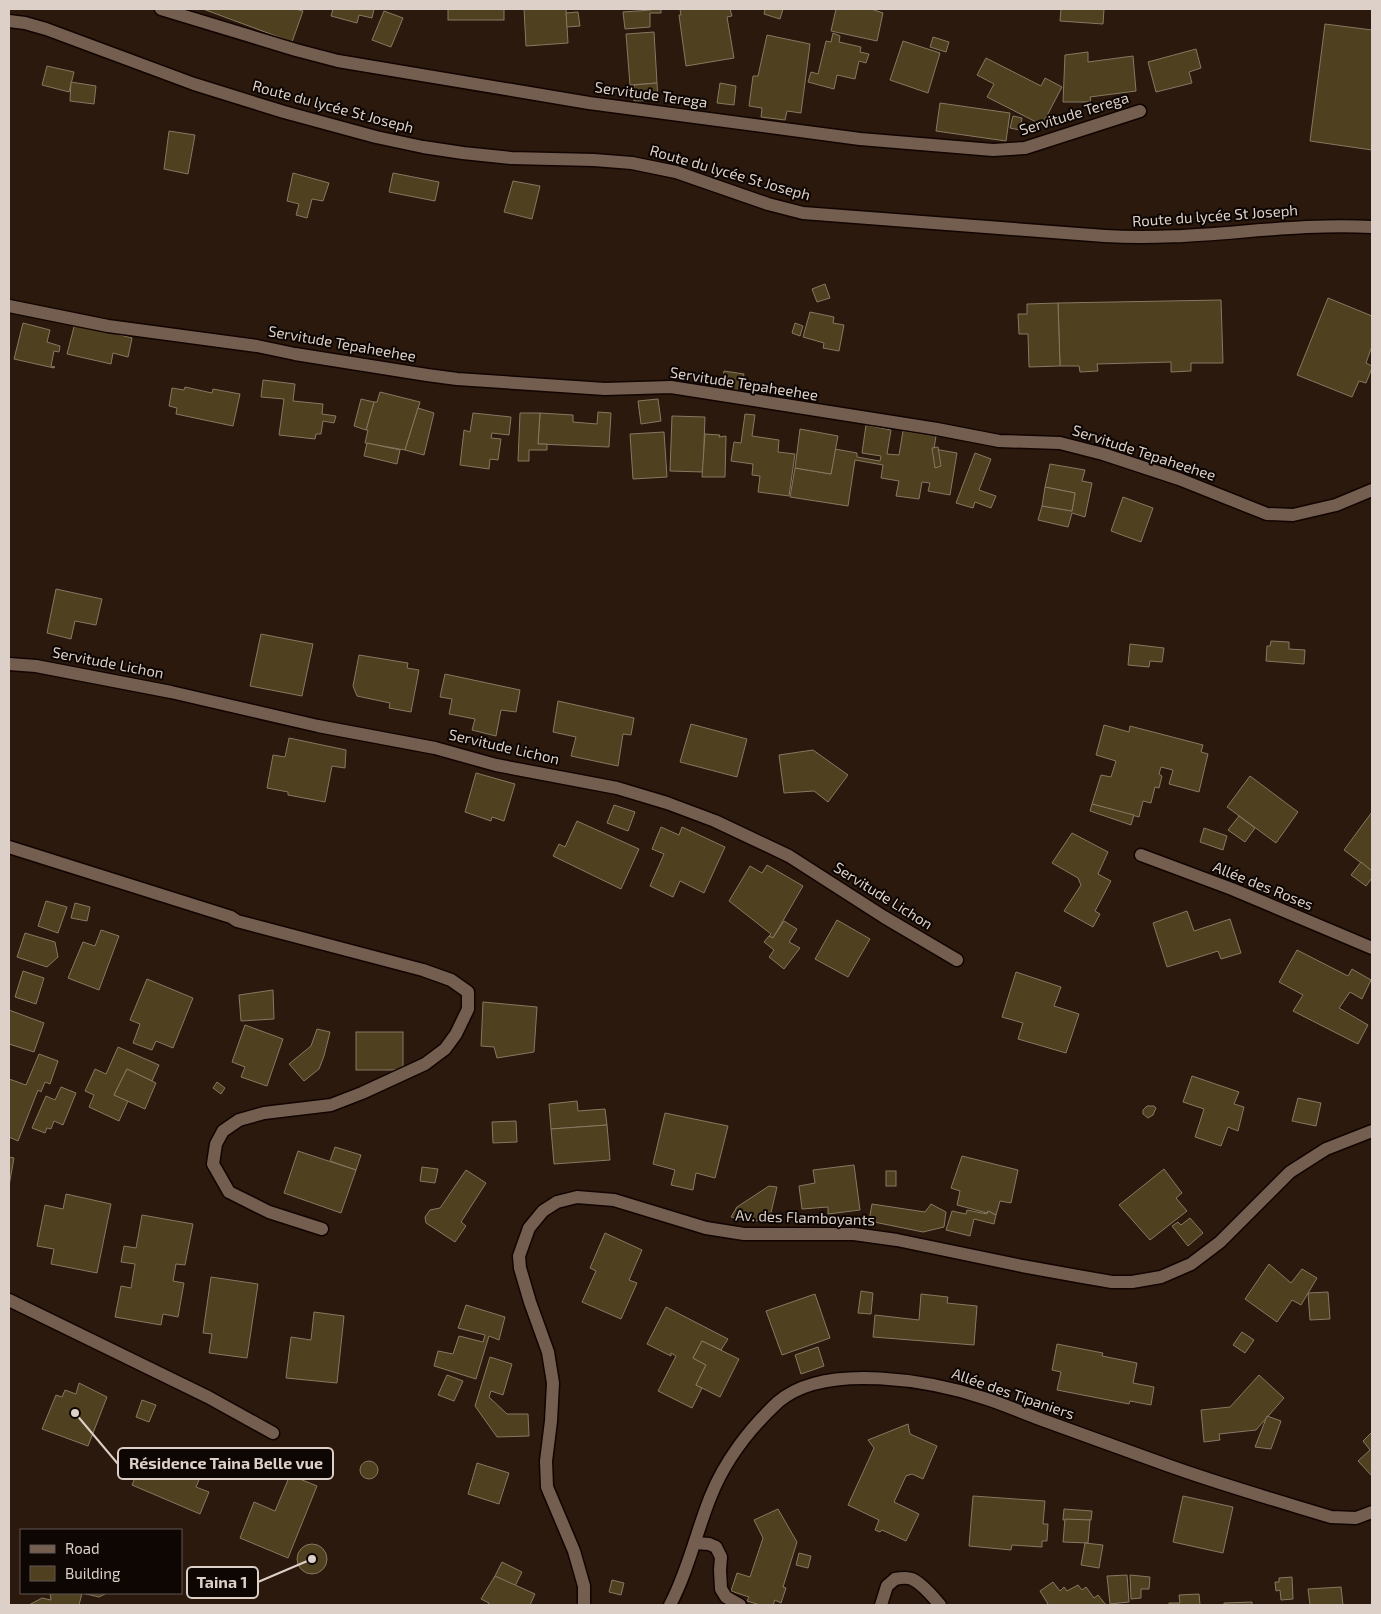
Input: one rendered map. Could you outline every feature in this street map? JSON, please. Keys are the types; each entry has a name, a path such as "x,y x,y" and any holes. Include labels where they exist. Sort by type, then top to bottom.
{"street":[{"name":"Servitude Terega","path":"161,9 338,61 589,103 860,139 993,150 1025,148 1140,110"},
{"name":"Route du lycée St Joseph","path":"9,20 46,29 184,81 246,101 371,135 424,147 463,153 511,158 632,163 676,172 774,206 803,213 1144,238 1207,235 1293,227 1338,225 1372,227"},
{"name":"Servitude Tepaheehee","path":"9,306 108,326 257,346 295,354 442,377 605,389 670,387 937,429 999,441 1060,443 1103,454 1178,479 1267,514 1293,515 1336,505 1372,490"},
{"name":"Servitude Lichon","path":"9,664 36,666 171,692 318,726 435,748 496,764 617,788 667,803 714,820 788,856 884,918 957,960"},
{"path":"9,847 231,917 238,921 423,970 451,980 468,992 468,1009 456,1034 445,1049 426,1064 331,1106 264,1113 239,1120 223,1131 216,1144 213,1164 229,1192 269,1212 322,1229"},
{"name":"Allée des Roses","path":"1141,855 1232,889 1372,948"},
{"name":"Av. des Flamboyants","path":"584,1605 584,1586 574,1551 547,1487 546,1461 551,1421 552,1383 548,1352 523,1284 520,1268 519,1256 529,1228 543,1211 558,1202 577,1197 614,1200 706,1228 744,1234 854,1234 897,1240 1057,1273 1112,1282 1132,1282 1161,1277 1191,1264 1220,1242 1290,1172 1326,1149 1372,1131"},
{"path":"9,1300 208,1397 273,1432"},
{"name":"Allée des Tipaniers","path":"670,1605 680,1586 710,1497 730,1460 752,1430 779,1402 797,1389 815,1383 847,1378 869,1378 940,1386 986,1398 1027,1415 1167,1465 1331,1517 1356,1518 1372,1512"},
{"path":"695,1543 716,1547 721,1556 721,1588 726,1597 740,1605"},
{"path":"881,1605 887,1586 895,1578 902,1578 912,1579 940,1605"}],"building":[{"path":"203,9 295,9 303,11 292,42"},
{"path":"333,9 374,9 372,18 359,15 357,23 331,16"},
{"path":"448,9 504,9 504,20 448,20"},
{"path":"524,9 566,9 568,43 526,46"},
{"path":"661,9 661,13 650,13 650,27 625,29 623,12"},
{"path":"680,9 730,9 732,16 727,17 734,58 686,66 679,15 681,15"},
{"path":"765,9 783,9 780,19 764,14"},
{"path":"836,9 871,9 883,13 877,41 831,31"},
{"path":"1061,9 1104,9 1103,24 1060,21"},
{"path":"384,11 403,18 391,47 372,40"},
{"path":"578,12 580,26 567,27 566,13"},
{"path":"1325,24 1372,30 1372,150 1310,141"},
{"path":"654,32 657,83 630,85 626,34"},
{"path":"833,33 840,36 839,42 861,47 860,52 869,54 866,63 859,61 855,79 837,75 834,89 808,82 811,72 818,74 826,41 831,42"},
{"path":"767,35 810,44 801,113 787,111 785,120 761,117 762,108 749,106 753,76 758,76"},
{"path":"933,37 949,42 946,52 930,47"},
{"path":"903,41 940,53 928,93 890,80"},
{"path":"1196,49 1201,68 1189,72 1192,83 1156,92 1148,62"},
{"path":"1088,52 1088,62 1133,56 1136,91 1090,97 1091,102 1063,102 1065,55"},
{"path":"986,58 1041,86 1045,78 1062,87 1042,125 987,97 994,84 977,75"},
{"path":"47,66 74,72 69,92 42,85"},
{"path":"71,82 96,86 94,104 70,101"},
{"path":"657,83 658,100 634,101 634,85"},
{"path":"720,83 736,86 734,105 717,103"},
{"path":"940,103 1010,113 1006,141 936,131"},
{"path":"1013,116 1022,118 1020,130 1010,128"},
{"path":"169,131 195,135 188,174 164,169"},
{"path":"293,173 329,183 323,201 312,199 307,218 296,215 299,204 287,201"},
{"path":"393,173 439,182 435,201 389,192"},
{"path":"513,181 540,186 532,219 504,212"},
{"path":"825,284 830,298 817,302 812,289"},
{"path":"1328,298 1372,316 1372,346 1366,363 1372,366 1372,368 1366,383 1359,381 1352,397 1297,375"},
{"path":"1221,300 1223,363 1191,363 1191,371 1171,372 1171,362 1097,364 1098,371 1080,372 1079,366 1060,366 1058,303"},
{"path":"1058,303 1060,366 1029,367 1028,334 1019,334 1018,314 1027,314 1027,304"},
{"path":"810,312 834,317 833,323 844,325 839,351 823,348 824,343 803,337"},
{"path":"23,323 50,330 47,342 60,346 59,352 54,351 51,366 54,368 14,359"},
{"path":"75,323 132,338 128,357 113,353 111,364 67,354"},
{"path":"795,323 803,326 800,336 792,333"},
{"path":"724,371 744,374 741,392 721,389"},
{"path":"263,380 295,384 293,401 323,404 322,414 336,416 334,423 323,421 321,434 316,434 315,439 279,435 284,399 261,397"},
{"path":"185,387 212,393 213,389 240,394 233,426 176,414 177,408 169,406 172,388 184,390"},
{"path":"380,392 420,402 405,450 365,443 368,430 366,430 374,402 377,402"},
{"path":"361,399 374,402 366,430 354,426"},
{"path":"658,399 661,421 641,424 638,401"},
{"path":"418,408 434,413 424,455 405,450"},
{"path":"598,412 611,413 609,447 538,444 540,413 573,415 573,422 597,424"},
{"path":"473,413 511,417 509,435 492,433 491,438 501,439 498,460 490,459 489,469 460,465 464,430 470,432"},
{"path":"520,413 540,413 538,444 547,444 547,450 529,450 529,461 518,461"},
{"path":"745,414 755,415 752,436 779,440 778,452 795,454 789,496 758,492 760,476 752,475 753,464 731,461 734,442 741,443"},
{"path":"672,416 705,417 703,472 670,471"},
{"path":"866,425 891,430 887,454 899,455 903,431 936,436 934,449 957,453 950,495 928,491 930,483 922,482 919,499 896,496 899,481 881,478 883,465 855,460 848,506 790,497 795,468 831,474 835,449 857,453 857,457 880,461 881,456 862,453"},
{"path":"800,429 838,436 831,474 795,468"},
{"path":"664,432 667,477 633,479 630,434"},
{"path":"705,434 720,435 719,437 726,436 725,477 702,477"},
{"path":"367,443 400,450 397,464 364,456"},
{"path":"938,447 941,466 935,468 932,448"},
{"path":"975,453 991,459 979,490 996,496 991,508 975,502 973,508 956,503"},
{"path":"1050,464 1085,470 1082,481 1092,483 1085,517 1072,513 1068,527 1038,520 1042,506 1072,511 1075,493 1045,487"},
{"path":"1045,487 1075,493 1072,511 1042,506"},
{"path":"1123,497 1153,508 1141,542 1111,531"},
{"path":"56,589 102,599 96,625 75,621 71,639 47,633"},
{"path":"261,634 313,644 302,696 250,686"},
{"path":"1271,641 1289,642 1289,649 1305,650 1304,664 1266,661 1267,646 1270,646"},
{"path":"1130,644 1164,648 1162,662 1150,661 1149,667 1128,665"},
{"path":"359,655 408,663 407,668 419,670 411,712 389,708 390,703 357,696 353,686"},
{"path":"445,674 520,690 516,712 501,710 496,736 472,730 475,719 449,714 452,699 440,697"},
{"path":"558,701 634,718 631,735 623,734 618,766 571,756 576,737 553,732"},
{"path":"691,724 747,739 737,777 680,762"},
{"path":"1104,725 1129,732 1130,726 1203,745 1201,752 1208,754 1199,792 1169,784 1173,770 1161,767 1159,774 1162,776 1159,788 1155,787 1151,803 1143,801 1139,817 1092,804 1101,775 1111,777 1116,761 1096,755"},
{"path":"289,738 346,750 345,768 332,766 325,802 288,795 288,792 267,788 273,755 285,757"},
{"path":"813,750 848,775 828,802 814,791 784,793 779,755"},
{"path":"476,773 515,784 504,821 492,817 491,821 465,812"},
{"path":"1250,776 1298,812 1276,843 1227,807"},
{"path":"1092,804 1134,815 1131,825 1090,811"},
{"path":"614,805 635,812 628,831 607,823"},
{"path":"1372,812 1372,871 1344,850"},
{"path":"1239,816 1255,828 1245,842 1228,830"},
{"path":"577,821 639,849 621,889 553,856 559,844 565,847"},
{"path":"661,827 679,835 682,827 725,847 704,893 680,881 673,897 650,886 664,854 652,849"},
{"path":"1204,828 1227,836 1223,850 1200,842"},
{"path":"1072,833 1108,852 1098,874 1111,881 1095,911 1100,914 1093,927 1064,911 1081,885 1078,878 1052,863"},
{"path":"1361,862 1372,871 1372,878 1366,886 1351,875"},
{"path":"767,865 803,886 773,938 769,936 771,934 729,901 750,866 762,873"},
{"path":"46,901 67,907 58,933 38,926"},
{"path":"75,903 90,907 87,921 71,918"},
{"path":"1187,911 1194,931 1230,919 1241,953 1221,959 1218,951 1167,967 1153,923"},
{"path":"837,920 870,939 848,977 815,959"},
{"path":"784,921 797,929 789,942 800,948 784,969 769,957 774,950 764,942 769,936 773,938"},
{"path":"101,930 119,936 99,990 68,978 83,942 95,946"},
{"path":"25,933 55,942 58,957 47,967 17,957"},
{"path":"1297,950 1348,976 1352,969 1371,980 1362,999 1350,992 1339,1008 1368,1025 1358,1044 1293,1011 1303,995 1279,982"},
{"path":"23,971 44,978 36,1004 15,997"},
{"path":"1016,972 1061,987 1054,1006 1079,1014 1066,1053 1018,1039 1023,1023 1002,1017"},
{"path":"147,979 193,998 173,1048 156,1041 152,1050 133,1043 140,1024 130,1020"},
{"path":"273,990 274,1019 241,1021 239,995"},
{"path":"483,1002 537,1007 534,1052 497,1058 494,1047 481,1046"},
{"path":"9,1010 44,1023 34,1052 9,1044"},
{"path":"245,1025 283,1039 267,1086 241,1077 245,1067 232,1062"},
{"path":"317,1029 330,1032 319,1069 304,1081 289,1064 311,1046"},
{"path":"356,1032 403,1032 403,1070 356,1070"},
{"path":"118,1047 159,1065 152,1081 127,1069 114,1095 128,1101 119,1121 89,1107 94,1095 85,1091 95,1069 106,1074"},
{"path":"39,1054 58,1061 50,1084 45,1082 41,1092 38,1090 18,1141 9,1137 9,1079 26,1085"},
{"path":"127,1069 156,1083 145,1109 114,1095"},
{"path":"1192,1076 1239,1092 1234,1104 1244,1107 1238,1131 1228,1127 1221,1146 1195,1137 1204,1109 1183,1102"},
{"path":"217,1082 225,1088 221,1094 213,1088"},
{"path":"61,1087 76,1093 63,1125 54,1121 51,1129 47,1128 45,1133 32,1128 46,1096 55,1100"},
{"path":"1298,1098 1321,1103 1316,1126 1292,1121"},
{"path":"577,1101 578,1111 605,1109 607,1125 551,1129 549,1104"},
{"path":"1147,1106 1154,1106 1156,1108 1153,1115 1148,1118 1143,1114 1143,1110"},
{"path":"665,1113 728,1126 715,1178 696,1173 693,1190 671,1185 675,1170 653,1164"},
{"path":"516,1121 517,1142 493,1143 492,1122"},
{"path":"607,1125 610,1160 554,1164 551,1129"},
{"path":"335,1147 361,1155 356,1170 330,1161"},
{"path":"298,1151 356,1170 341,1213 284,1193"},
{"path":"962,1156 1018,1170 1011,1203 1000,1201 996,1215 988,1211 987,1213 957,1205 960,1191 951,1188"},
{"path":"9,1157 14,1158 9,1186"},
{"path":"854,1165 860,1210 828,1214 828,1207 802,1209 799,1186 815,1183 813,1170"},
{"path":"422,1167 438,1169 435,1183 420,1181"},
{"path":"1164,1169 1182,1193 1176,1198 1187,1211 1150,1240 1119,1205"},
{"path":"466,1170 486,1183 461,1222 466,1226 455,1242 426,1223 425,1217 430,1210 440,1208"},
{"path":"886,1171 896,1171 896,1186 886,1186"},
{"path":"769,1186 777,1187 770,1217 753,1222 731,1217 737,1207"},
{"path":"66,1194 111,1204 97,1273 51,1264 54,1249 37,1246 45,1205 63,1209"},
{"path":"872,1204 925,1212 931,1204 946,1212 944,1227 923,1232 869,1221"},
{"path":"967,1210 987,1214 988,1211 996,1215 994,1224 974,1219 970,1236 946,1230 952,1211 966,1214"},
{"path":"142,1215 193,1224 185,1265 176,1264 173,1281 184,1283 178,1317 163,1314 161,1325 115,1317 121,1286 131,1288 135,1264 121,1262 124,1246 136,1248"},
{"path":"1190,1218 1203,1233 1188,1246 1172,1226 1178,1222 1181,1225"},
{"path":"605,1233 642,1250 629,1280 637,1283 621,1319 582,1302 596,1271 590,1268"},
{"path":"1269,1264 1291,1283 1302,1269 1317,1278 1301,1305 1292,1300 1277,1322 1245,1299"},
{"path":"211,1277 258,1284 247,1358 209,1353 212,1334 203,1333"},
{"path":"861,1291 873,1293 871,1314 858,1313"},
{"path":"1328,1292 1330,1319 1310,1320 1308,1293"},
{"path":"815,1294 830,1338 782,1355 766,1311"},
{"path":"921,1294 948,1297 947,1303 977,1306 974,1345 873,1337 875,1315 919,1320"},
{"path":"466,1305 505,1317 499,1340 489,1336 476,1379 434,1366 438,1351 453,1354 459,1336 483,1342 485,1335 458,1328"},
{"path":"666,1307 728,1339 721,1350 702,1341 693,1358 706,1365 696,1385 702,1388 692,1408 658,1391 676,1356 671,1353 671,1356 647,1344"},
{"path":"314,1312 344,1316 337,1383 286,1378 291,1337 311,1340"},
{"path":"1242,1332 1254,1340 1245,1353 1233,1345"},
{"path":"702,1341 739,1359 720,1397 696,1385 706,1365 693,1358"},
{"path":"1057,1344 1103,1353 1102,1356 1137,1363 1133,1383 1154,1387 1151,1405 1130,1401 1129,1404 1057,1390 1061,1372 1052,1370"},
{"path":"818,1347 824,1366 801,1374 795,1355"},
{"path":"490,1357 512,1364 503,1395 491,1391 489,1397 507,1414 528,1414 529,1436 497,1437 475,1406"},
{"path":"447,1375 463,1381 454,1401 438,1395"},
{"path":"1259,1375 1284,1398 1256,1430 1219,1434 1220,1440 1204,1442 1201,1410 1230,1407"},
{"path":"79,1383 107,1397 88,1446 42,1429 56,1395 62,1397 65,1390 76,1394"},
{"path":"142,1400 156,1405 149,1422 136,1417"},
{"path":"1267,1416 1281,1421 1271,1449 1255,1447"},
{"path":"908,1424 910,1434 937,1446 923,1479 912,1474 906,1476 894,1502 919,1514 906,1541 882,1530 880,1532 875,1530 879,1520 848,1505 874,1448 868,1440"},
{"path":"1372,1432 1372,1476 1358,1461 1370,1450 1363,1441"},
{"path":"156,1454 176,1462 174,1469 199,1480 196,1487 209,1492 200,1514 132,1485 144,1456 147,1458"},
{"path":"369,1461 377,1466 378,1470 373,1478 369,1479 361,1474 360,1470 365,1462"},
{"path":"477,1463 509,1473 499,1504 468,1494"},
{"path":"290,1475 317,1486 288,1558 240,1538 254,1502 275,1511"},
{"path":"973,1496 1045,1501 1043,1524 1048,1524 1047,1541 1042,1541 1042,1547 1012,1545 1011,1550 969,1546"},
{"path":"1183,1496 1233,1507 1223,1553 1173,1542"},
{"path":"778,1509 797,1542 783,1587 786,1588 781,1603 775,1600 773,1605 760,1605 747,1601 749,1597 731,1591 737,1573 750,1577 763,1538 754,1520"},
{"path":"1064,1509 1092,1511 1091,1520 1063,1520"},
{"path":"1065,1519 1090,1520 1088,1543 1063,1542"},
{"path":"1085,1543 1103,1545 1099,1568 1081,1565"},
{"path":"312,1544 318,1545 326,1553 326,1565 318,1573 312,1574 306,1573 298,1565 297,1559 298,1553 306,1545"},
{"path":"799,1553 811,1556 808,1568 796,1565"},
{"path":"502,1562 522,1572 515,1586 494,1578"},
{"path":"1127,1575 1129,1602 1110,1604 1107,1576"},
{"path":"1130,1575 1150,1577 1149,1589 1141,1589 1141,1598 1131,1599"},
{"path":"495,1576 535,1594 530,1605 488,1605 489,1603 481,1599"},
{"path":"1292,1577 1293,1599 1281,1600 1280,1590 1276,1591 1275,1582 1279,1582 1279,1578"},
{"path":"612,1580 624,1583 621,1595 609,1592"},
{"path":"1053,1582 1060,1591 1064,1587 1067,1591 1078,1585 1082,1590 1086,1587 1094,1598 1098,1595 1106,1605 1046,1605 1048,1604 1040,1591"},
{"path":"1341,1587 1343,1605 1310,1605 1308,1589"},
{"path":"50,1594 82,1594 79,1605 29,1605 42,1598 51,1600"},
{"path":"86,1594 105,1594 99,1597"},
{"path":"1199,1594 1200,1605 1169,1605 1169,1603 1180,1603 1179,1595"},
{"path":"1252,1602 1252,1605 1224,1605 1224,1603"}],"place":[{"name":"Résidence Taina Belle vue","path":"75,1413"},
{"name":"Taina 1","path":"312,1559"}]}
